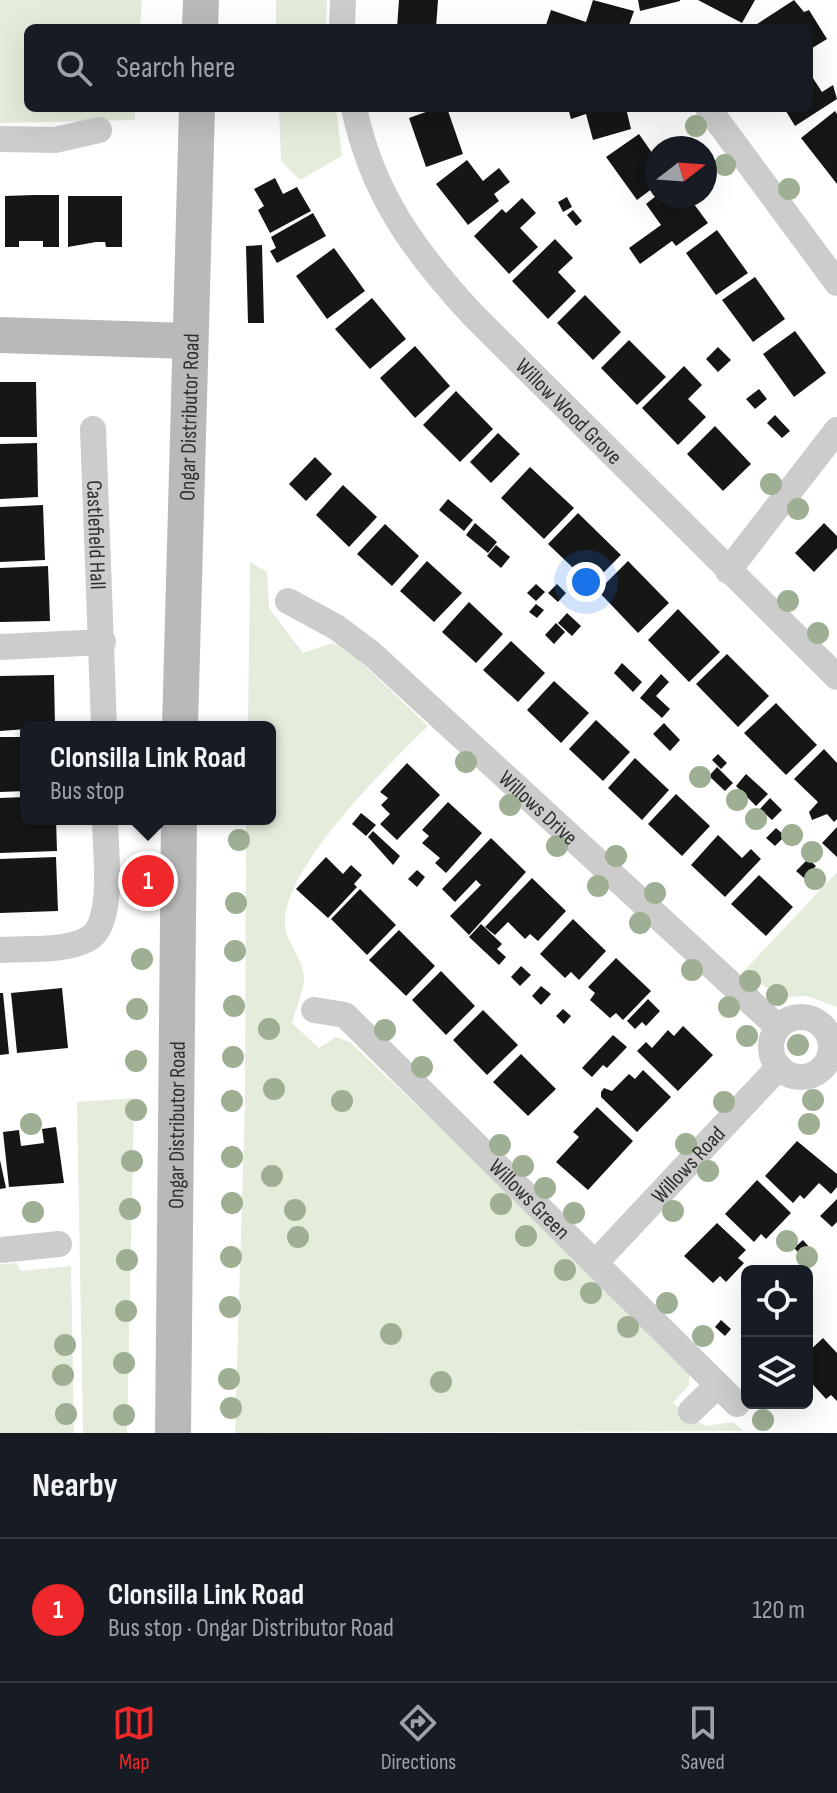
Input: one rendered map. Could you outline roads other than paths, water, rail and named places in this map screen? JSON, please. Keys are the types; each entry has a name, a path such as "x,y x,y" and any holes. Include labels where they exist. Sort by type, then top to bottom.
{"street":[{"path":"200,24 201,0"},
{"path":"342,24 343,0"},
{"name":"Ongar Distributor Road","path":"180,721 197,112"},
{"name":"Willow Wood Grove","path":"355,112 385,201 424,261 472,314 837,677"},
{"path":"711,112 837,283"},
{"path":"0,139 55,140 99,130"},
{"path":"0,335 189,341"},
{"name":"Castlefield Hall","path":"93,429 104,721"},
{"path":"728,571 837,430"},
{"name":"Willows Drive","path":"288,601 336,627 372,654 778,1027"},
{"path":"0,647 103,642"},
{"path":"0,950 70,944 87,940 97,932 106,907 105,825"},
{"name":"Ongar Distributor Road","path":"173,1433 179,825"},
{"name":"Willows Green","path":"314,1010 345,1015 728,1395 691,1411"},
{"path":"794,1017 830,1017 830,1073 797,1077 779,1067 771,1043 778,1027 794,1017"},
{"name":"Willows Road","path":"596,1262 779,1067"},
{"path":"0,1250 59,1244"}],"place":[{"name":"Clonsilla Link Road","path":"148,881"}]}
